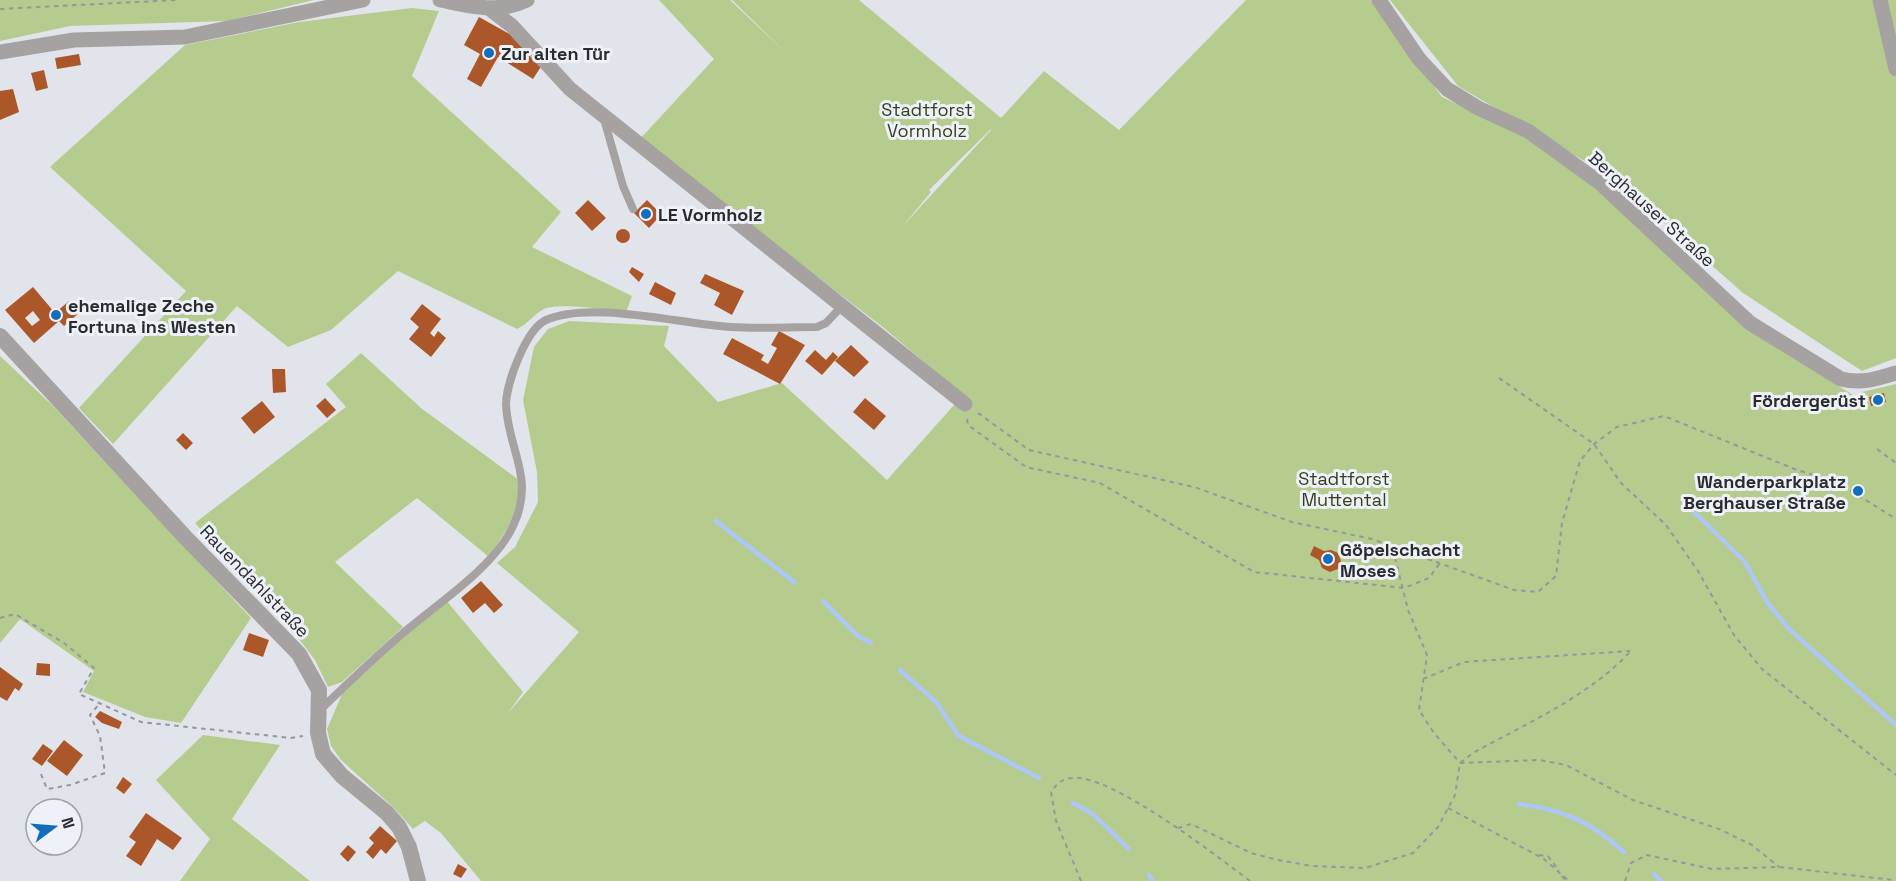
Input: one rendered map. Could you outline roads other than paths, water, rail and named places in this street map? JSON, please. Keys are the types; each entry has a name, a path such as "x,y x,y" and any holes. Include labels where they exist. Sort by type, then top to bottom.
{"street":[{"path":"0,52 80,39 185,37 363,0"},
{"path":"441,0 490,9 513,7 527,0"},
{"name":"Berghauser Straße","path":"1379,0 1419,59 1447,89 1478,108 1528,131 1600,183 1750,323 1841,379 1855,382 1872,381 1896,373"},
{"path":"1880,0 1896,69"},
{"path":"490,9 512,26 570,89 965,404"},
{"name":"Rauendahlstraße","path":"0,336 185,537 299,654 319,690 318,733 321,748 329,762 399,827 409,847 418,881"}],"lane":[{"path":"603,115 623,186 633,208"},
{"path":"320,710 394,640 501,547 521,507 523,482 506,403 522,350 540,324 556,317 576,314 649,317 731,327 817,327 834,317 843,305"}],"waterway":[{"path":"1682,500 1745,562 1767,602 1789,629 1896,725"},
{"path":"716,521 794,582"},
{"path":"823,601 858,636 871,643"},
{"path":"900,670 936,702 959,736 1039,778"},
{"path":"1073,803 1093,814 1129,849"},
{"path":"1519,804 1550,810 1576,819 1599,832 1624,852"},
{"path":"1654,874 1661,881"},
{"path":"1149,875 1153,881"}],"place":[{"name":"Zur alten Tür","path":"489,53"},
{"name":"LE Vormholz","path":"646,214"},
{"name":"ehemalige Zeche Fortuna ins Westen","path":"56,315"},
{"name":"Fördergerüst","path":"1878,400"},
{"name":"Wanderparkplatz Berghauser Straße","path":"1858,491"},
{"name":"Göpelschacht Moses","path":"1328,559"}],"park label":[{"name":"Stadtforst Vormholz","path":"927,119"},
{"name":"Stadtforst Muttental","path":"1344,488"}]}
